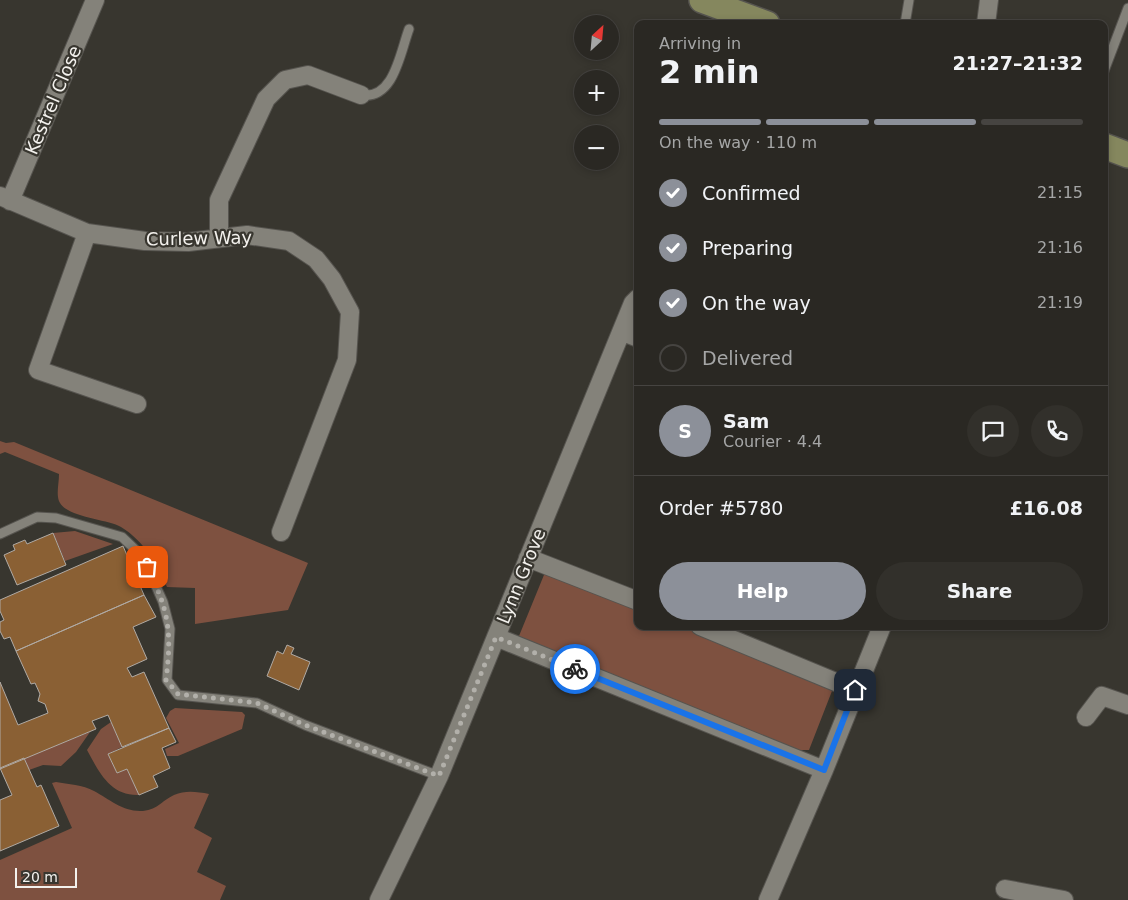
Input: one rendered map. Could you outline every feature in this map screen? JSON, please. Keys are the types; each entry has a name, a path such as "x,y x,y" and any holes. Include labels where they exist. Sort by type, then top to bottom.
{"street":[{"name":"Kestrel Close","path":"5,198 95,0"},
{"path":"702,0 756,20"},
{"path":"986,20 989,0"},
{"path":"219,237 219,200 266,99 285,80 308,75 361,95"},
{"path":"1108,148 1128,155"},
{"name":"Curlew Way","path":"5,198 86,233 145,240 188,242 248,235 289,241 316,259 332,280 350,312 347,360 281,532"},
{"path":"86,233 38,370 137,404"},
{"name":"Lynn Grove","path":"379,900 439,776 528,558 630,335 634,302"},
{"path":"528,558 634,599"},
{"path":"710,630 855,690"},
{"path":"768,900 824,770 880,630"},
{"path":"496,637 824,770"},
{"path":"1086,717 1102,696 1128,705"},
{"path":"1005,889 1064,900"}],"lane":[{"path":"906,20 909,0"},
{"path":"1108,60 1128,8"},
{"path":"361,95 376,94 388,85 409,29"},
{"path":"0,534 37,517 56,518 122,537 143,558 163,602 170,629 166,680 178,694 257,703 305,725 439,776"}],"shaded area":[{"path":"0,441 6,443 14,442 308,563 288,610 195,624 195,588 167,587 154,561 136,539 121,527 67,509 61,504 58,497 59,474 5,452 0,454"},
{"path":"75,531 113,544 65,561 53,533"},
{"path":"546,570 634,607 634,630 692,630 829,687 832,691 809,750 795,750 519,636"},
{"path":"175,708 242,712 245,715 242,729 178,756 167,756 165,749 179,743 166,718 170,711"},
{"path":"111,722 122,747 108,754 117,773 127,769 139,795 129,794 113,787 101,774 87,750 101,729"},
{"path":"90,732 76,752 61,766 43,765 29,770 24,758"},
{"path":"52,783 85,787 121,807 140,811 155,808 178,793 209,794 194,828 212,838 197,872 226,886 220,900 0,900 0,860 72,828"}],"building":[{"path":"53,533 66,565 17,585 4,555 15,550 13,545 25,540 27,544"},
{"path":"123,546 144,595 16,651 10,637 4,639 0,631 0,622 4,620 0,611 0,600"},
{"path":"144,595 156,617 133,627 147,659 127,668 132,677 144,672 169,728 122,747 108,715 92,721 96,729 0,769 0,682 18,725 48,713 45,704 38,701 40,694 35,683 31,684 16,651"},
{"path":"287,645 294,648 291,654 310,662 299,690 267,676 277,651 283,654"},
{"path":"169,728 176,742 162,748 170,768 153,776 158,787 139,795 127,769 117,773 108,754"},
{"path":"24,758 37,787 41,785 59,826 0,851 0,800 12,795 0,768"}],"way so far":[{"path":"147,567 163,602 170,629 166,680 170,687 178,694 257,703 305,725 439,776 496,637 575,669"}],"route":[{"path":"575,669 824,770 855,690"}]}
